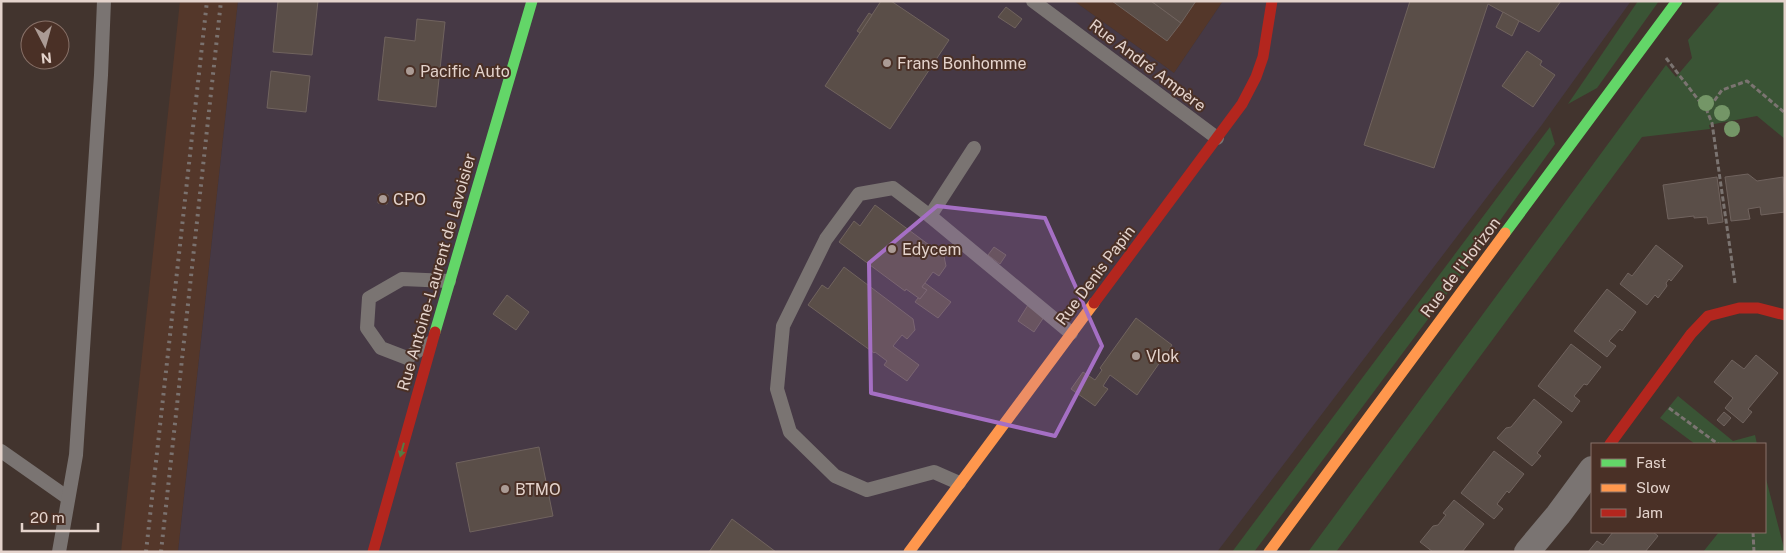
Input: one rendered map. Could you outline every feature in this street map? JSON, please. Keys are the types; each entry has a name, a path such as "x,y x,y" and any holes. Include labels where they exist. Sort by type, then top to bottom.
{"street":[{"name":"Rue Antoine-Laurent de Lavoisier","path":"373,552 449,281 532,1"},
{"name":"Rue Denis Papin","path":"909,552 1242,104 1256,77 1263,57 1272,1"},
{"name":"Rue de l'Horizon","path":"1269,552 1678,1"},
{"path":"1611,443 1691,334 1708,316 1738,308 1758,308 1785,316"},
{"path":"1527,552 1558,515 1591,470"}],"lane":[{"path":"59,552 76,455 101,75 104,1"},
{"name":"Rue André Ampère","path":"1033,1 1217,138"},
{"path":"930,216 974,148"},
{"path":"959,483 934,472 868,490 835,476 790,432 777,389 783,326 826,239 859,194 893,188 930,216 1071,334"},
{"path":"432,342 408,358 381,348 367,328 369,298 402,279 449,281"},
{"path":"1,451 68,498"}],"path":[{"path":"1663,55 1707,111 1712,123 1738,308"},
{"path":"1707,111 1722,90 1746,81 1785,113"},
{"path":"1648,393 1717,443"},
{"path":"1753,533 1754,552"}],"highlighted area":[{"path":"937,206 1045,218 1102,346 1055,436 871,393 869,263"}],"shaded area":[{"path":"180,1 238,1 178,552 121,552"},
{"path":"238,1 1074,1 1174,73 1223,1 1631,1 1541,126 1217,552 178,552"},
{"path":"1074,1 1223,1 1174,73"}],"green space":[{"path":"1638,1 1659,1 1597,88 1568,104"},
{"path":"1721,1 1785,1 1785,139 1757,116 1709,125 1710,129 1642,137 1336,552 1308,552 1666,65 1676,77 1692,58 1688,40"},
{"path":"1550,127 1555,144 1458,279 1254,552 1232,552"},
{"path":"1678,396 1733,441 1755,435 1757,443 1694,443 1660,418"},
{"path":"1766,479 1785,552 1703,552 1718,533 1766,533"}],"building":[{"path":"278,1 318,1 312,55 273,52"},
{"name":"Frans Bonhomme","path":"881,1 891,1 949,40 890,129 825,86"},
{"path":"1112,1 1151,1 1181,23 1167,41"},
{"path":"1151,1 1196,1 1181,23"},
{"path":"1410,1 1561,1 1539,32 1488,4 1434,168 1364,145"},
{"path":"1006,7 1022,19 1015,28 998,17"},
{"path":"1503,12 1519,21 1512,36 1496,27"},
{"path":"869,13 872,15 860,33 857,31"},
{"name":"Pacific Auto","path":"417,19 445,22 436,107 378,100 385,37 415,41"},
{"path":"1527,51 1542,61 1540,65 1555,75 1533,107 1502,86"},
{"path":"271,71 310,76 306,112 267,108"},
{"path":"1748,174 1757,181 1783,177 1785,212 1761,215 1760,207 1748,209 1750,219 1731,221 1725,177"},
{"path":"1717,177 1723,222 1708,224 1707,217 1694,218 1694,216 1668,219 1663,185"},
{"name":"CPO","path":"379,194 388,195 387,204 378,203"},
{"name":"Edycem","path":"875,205 944,256 946,266 939,276 933,272 922,287 927,290 920,299 906,289 905,291 839,242 854,221 860,226"},
{"path":"1656,245 1683,266 1671,281 1669,279 1666,283 1667,286 1658,298 1655,295 1647,305 1620,284 1628,273 1632,276"},
{"path":"994,247 1006,255 1000,264 988,255"},
{"path":"844,267 913,319 915,330 907,339 902,335 893,346 919,365 907,381 884,365 887,361 808,305 822,285 828,289"},
{"path":"925,283 951,302 938,318 915,302 927,290 922,287"},
{"path":"1607,289 1636,312 1622,331 1620,329 1609,341 1616,346 1607,357 1574,331"},
{"path":"507,295 529,312 516,330 493,314"},
{"path":"1028,305 1044,317 1034,332 1018,321"},
{"name":"Vlok","path":"1136,318 1172,345 1137,395 1110,375 1103,386 1108,389 1095,406 1071,389 1083,372 1095,380 1102,370 1100,368"},
{"path":"1571,344 1601,367 1587,385 1584,384 1574,396 1580,401 1572,412 1538,386"},
{"path":"1756,355 1778,373 1748,409 1752,412 1743,423 1725,408 1733,398 1714,382 1732,360 1744,369"},
{"path":"1534,399 1562,422 1537,453 1541,456 1532,466 1497,438 1506,428 1511,427"},
{"path":"1724,412 1731,418 1724,426 1717,420"},
{"name":"BTMO","path":"539,447 553,516 470,532 456,463"},
{"path":"1494,451 1524,474 1509,493 1507,491 1497,504 1503,509 1494,519 1461,493"},
{"path":"1454,500 1484,524 1462,552 1433,552 1420,542 1433,526 1438,525 1446,515 1443,513"},
{"path":"732,519 776,552 709,552"},
{"path":"1612,533 1654,533 1658,536 1645,552 1588,552 1597,541 1603,545"}],"railway":[{"path":"146,552 207,1"},
{"path":"161,552 221,1"}],"traffic: fast":[{"path":"435,332 532,1"},
{"path":"1505,233 1677,1"}],"traffic: slow":[{"path":"1269,552 1505,233"},
{"path":"909,552 1094,303"}],"traffic: jam":[{"path":"1094,303 1242,104 1256,77 1263,57 1272,1"},
{"path":"1611,443 1691,334 1708,316 1739,308 1758,308 1785,315"},
{"path":"373,552 435,332"}],"place":[{"name":"Frans Bonhomme","path":"887,63"},
{"name":"Pacific Auto","path":"410,71"},
{"name":"CPO","path":"383,199"},
{"name":"Edycem","path":"892,249"},
{"name":"Vlok","path":"1136,356"},
{"name":"BTMO","path":"505,489"}]}
